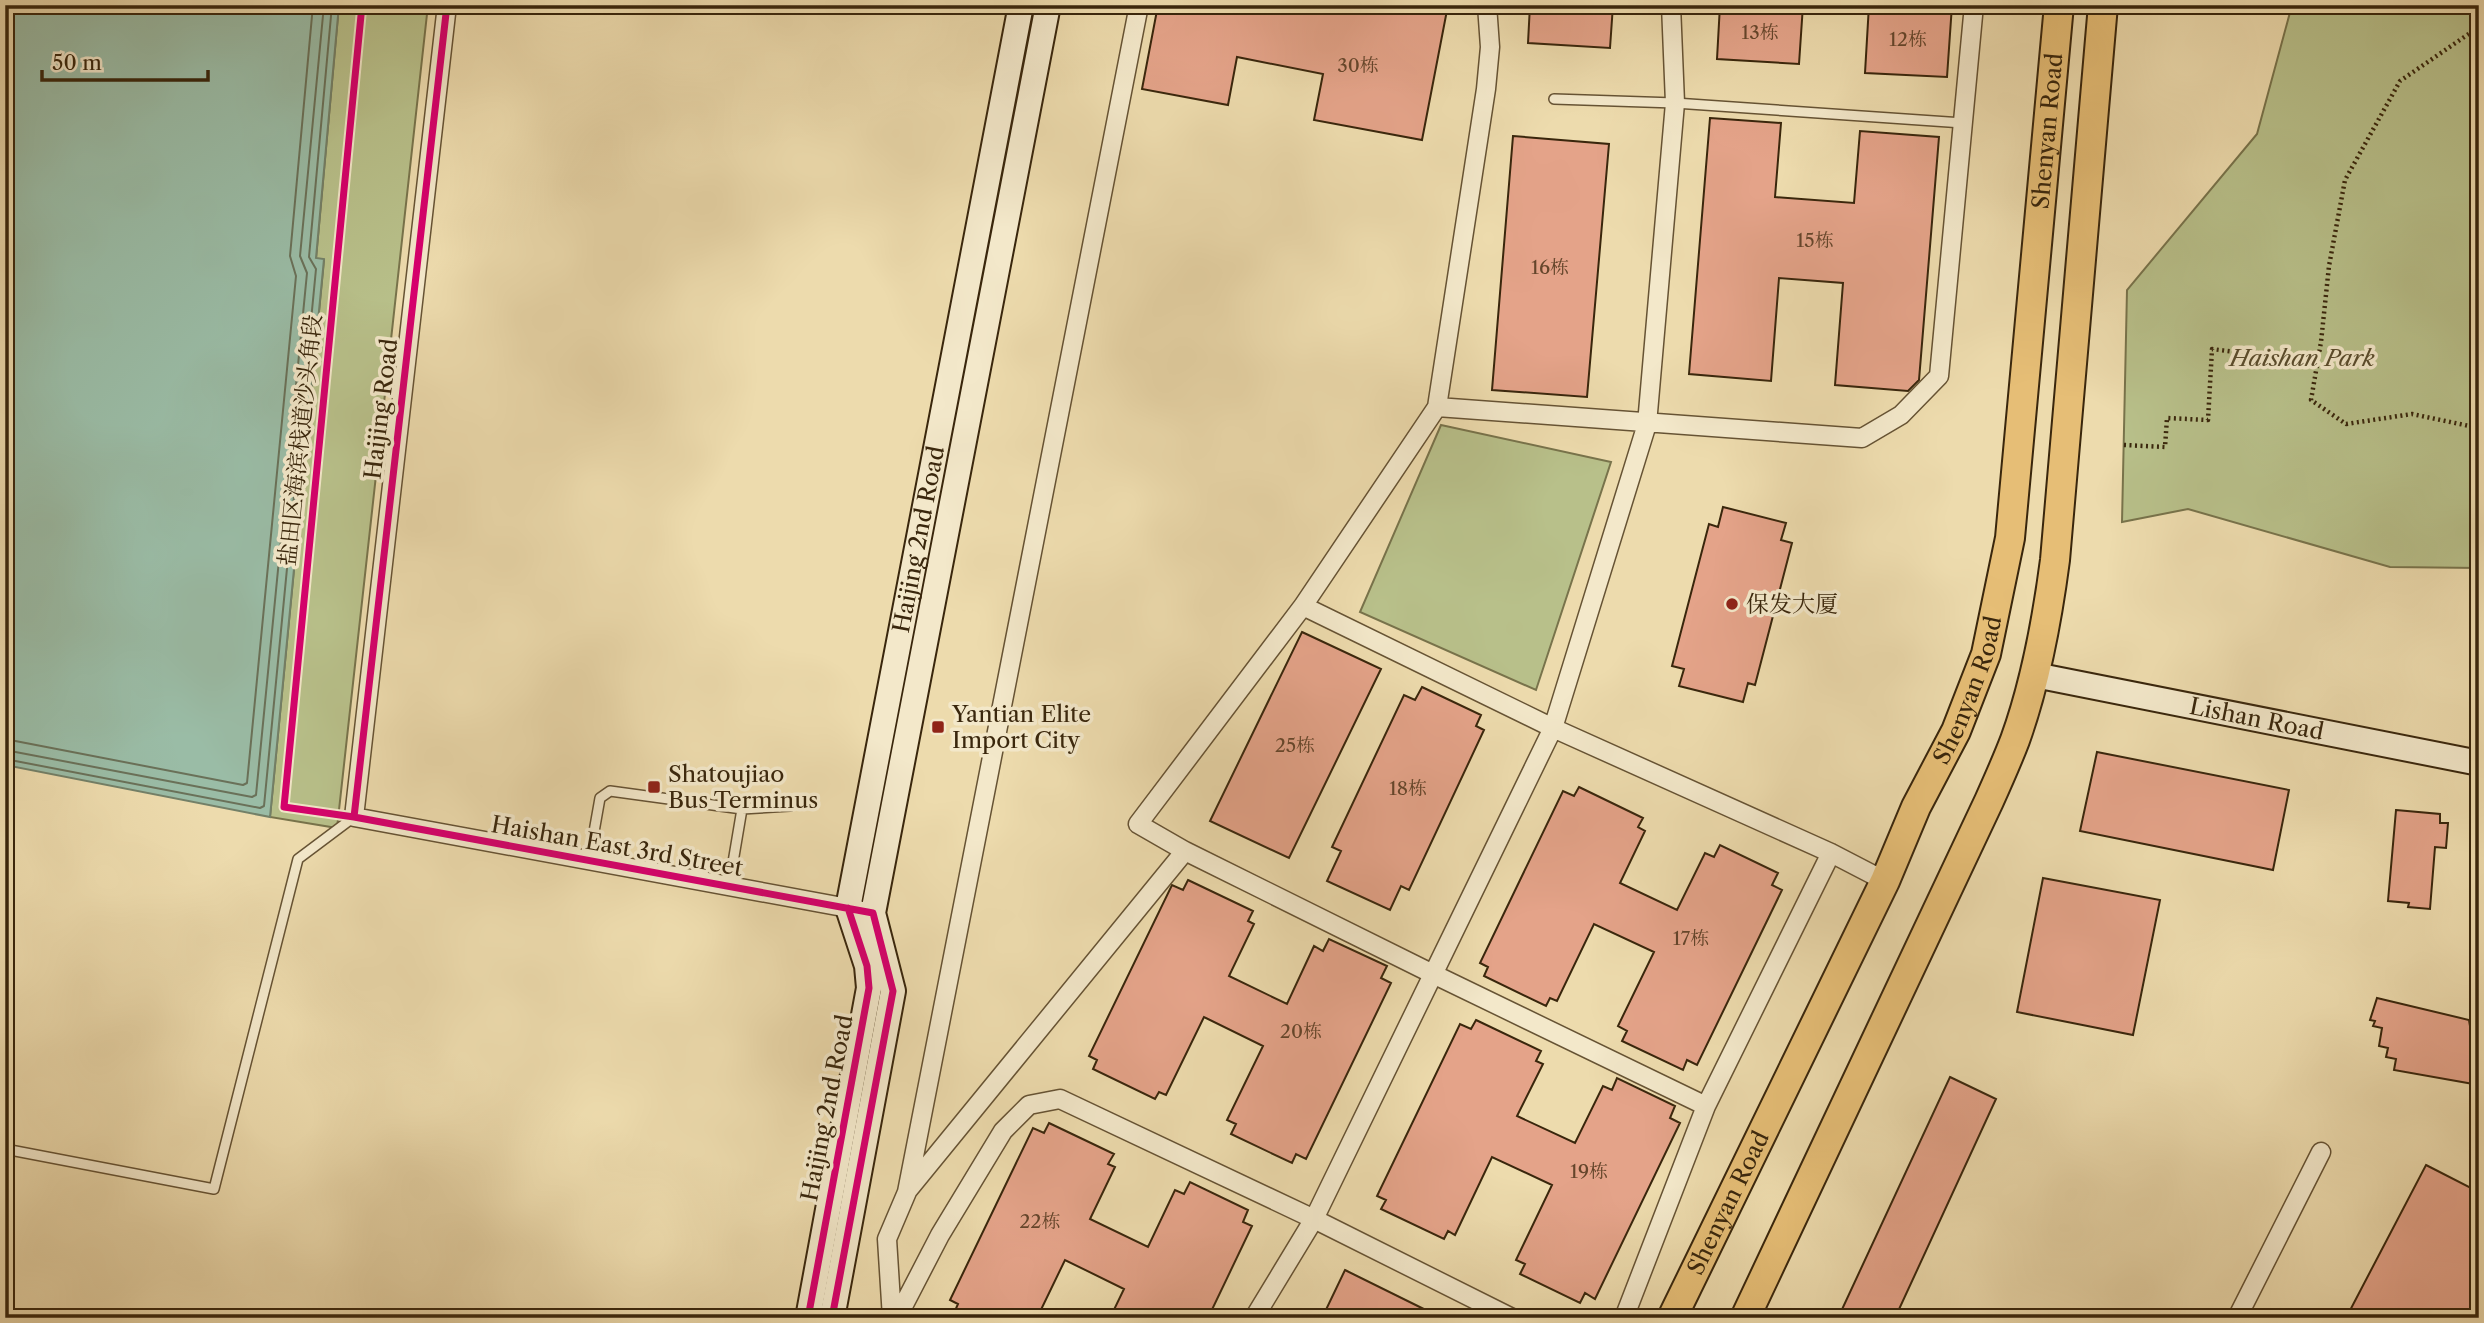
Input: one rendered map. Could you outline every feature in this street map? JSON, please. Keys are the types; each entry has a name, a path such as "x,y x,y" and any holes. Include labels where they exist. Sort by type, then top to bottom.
{"main road":[{"name":"Shenyan Road","path":"1672,1318 1885,881 1916,807 1956,730 1986,654 2010,538 2059,5"},
{"name":"Shenyan Road","path":"1745,1318 1989,801 2015,740 2035,675 2055,560 2103,5"}],"street":[{"name":"Haijing Road","path":"354,817 447,5"},
{"name":"Haijing 2nd Road","path":"808,1318 869,988 867,966 848,908 1021,5"},
{"name":"Haijing 2nd Road","path":"832,1318 894,991 873,913 1048,5"},
{"path":"892,1318 887,1239 907,1192 1139,5"},
{"path":"1487,5 1490,47 1486,89 1437,407 1303,606 1138,824 1185,851 1706,1106"},
{"path":"1254,1318 1314,1219 1553,728 1647,424 1675,103 1671,5"},
{"path":"1437,407 1862,438 1901,415 1939,376 1974,5"},
{"path":"1303,606 1553,728 1831,853 1885,881"},
{"name":"Lishan Road","path":"2035,675 2479,763"},
{"name":"Haishan East 3rd Street","path":"354,817 873,913"},
{"path":"907,1192 1185,851"},
{"path":"1624,1318 1706,1106 1831,853"},
{"path":"897,1318 940,1235 1003,1131 1029,1104 1060,1099 1314,1219 1512,1318"},
{"path":"2237,1318 2321,1152"}],"lane":[{"path":"1554,99 1675,103 1963,123"},
{"path":"589,860 600,798 610,791 743,809 790,806"},
{"path":"729,886 743,809"},
{"path":"5,1149 214,1189 298,859 354,817"}],"path":[{"path":"2479,30 2473,31 2400,81 2345,180 2329,266 2311,400 2346,424 2412,414 2479,428"},
{"path":"2124,445 2165,447 2167,418 2208,420 2212,349 2317,363"}],"green space":[{"path":"339,5 428,5 337,828 270,817 324,260 316,259"},
{"name":"Haishan Park","path":"2292,5 2479,5 2479,568 2390,567 2188,509 2122,522 2127,290 2257,134"},
{"path":"1441,425 1611,462 1536,690 1360,612"}],"water":[{"path":"5,5 339,5 316,258 324,259 270,817 5,765"}],"building":[{"path":"1158,5 1448,5 1422,140 1314,120 1323,74 1237,57 1228,105 1142,89"},
{"path":"1530,5 1613,5 1610,48 1528,43"},
{"path":"1720,5 1803,5 1799,64 1717,59"},
{"path":"1869,5 1952,5 1947,77 1865,73"},
{"path":"1710,118 1781,123 1775,197 1854,203 1860,131 1939,137 1919,380 1908,391 1835,385 1843,283 1779,278 1771,381 1689,374"},
{"path":"1513,136 1609,144 1587,397 1492,390"},
{"name":"保发大厦","path":"1723,507 1786,523 1781,540 1792,543 1755,685 1748,683 1743,702 1679,686 1684,669 1672,666 1709,524 1718,527"},
{"path":"1302,632 1381,669 1289,858 1210,821"},
{"path":"1422,687 1481,715 1476,726 1484,730 1409,890 1401,886 1390,910 1327,881 1341,851 1332,847 1404,695 1415,700"},
{"path":"2097,752 2289,790 2273,870 2080,831"},
{"path":"1579,787 1643,818 1638,827 1645,831 1620,883 1677,910 1705,853 1714,857 1720,845 1778,873 1772,885 1782,890 1697,1065 1687,1060 1683,1070 1622,1041 1627,1031 1618,1026 1654,952 1594,924 1557,1001 1550,998 1546,1006 1484,976 1488,967 1480,963 1563,791 1574,796"},
{"path":"2396,810 2440,814 2440,823 2448,823 2446,848 2435,847 2430,909 2408,907 2409,903 2388,901"},
{"path":"2043,878 2160,900 2133,1035 2017,1012"},
{"path":"1188,880 1253,911 1248,921 1254,924 1229,976 1287,1004 1314,946 1323,951 1329,939 1387,966 1381,978 1391,983 1306,1159 1296,1154 1292,1163 1231,1134 1236,1124 1227,1120 1263,1046 1204,1017 1166,1095 1159,1092 1155,1099 1093,1069 1097,1060 1089,1056 1172,885 1183,890"},
{"path":"2377,998 2469,1020 2471,1032 2479,1032 2479,1085 2394,1070 2396,1059 2386,1057 2388,1048 2379,1046 2382,1028 2373,1026 2375,1021 2370,1020"},
{"path":"1476,1020 1541,1051 1536,1061 1543,1064 1517,1116 1575,1143 1603,1086 1612,1090 1617,1078 1675,1106 1670,1118 1680,1123 1595,1299 1585,1293 1580,1303 1520,1274 1525,1264 1516,1260 1552,1185 1492,1157 1455,1235 1448,1231 1444,1239 1381,1209 1386,1200 1377,1196 1460,1024 1471,1029"},
{"path":"1950,1077 1996,1099 1895,1318 1838,1318"},
{"path":"1049,1123 1114,1154 1108,1164 1115,1167 1090,1219 1148,1247 1175,1190 1184,1194 1190,1182 1248,1210 1243,1222 1252,1226 1208,1318 1110,1318 1124,1289 1065,1260 1037,1318 964,1318 954,1313 958,1304 950,1300 1033,1128 1044,1133"},
{"path":"2426,1165 2479,1192 2479,1318 2346,1318"},
{"path":"1345,1270 1442,1318 1322,1318"}],"cycle path":[{"name":"盐田区海滨栈道沙头角段","path":"362,5 284,807 354,817 873,913 893,991 832,1318"},
{"path":"354,817 447,5"},
{"path":"808,1318 869,988 867,966 848,908"}],"place":[{"name":"保发大厦","path":"1732,604"},
{"name":"Yantian Elite Import City","path":"938,727"},
{"name":"Shatoujiao Bus Terminus","path":"654,787"}]}
